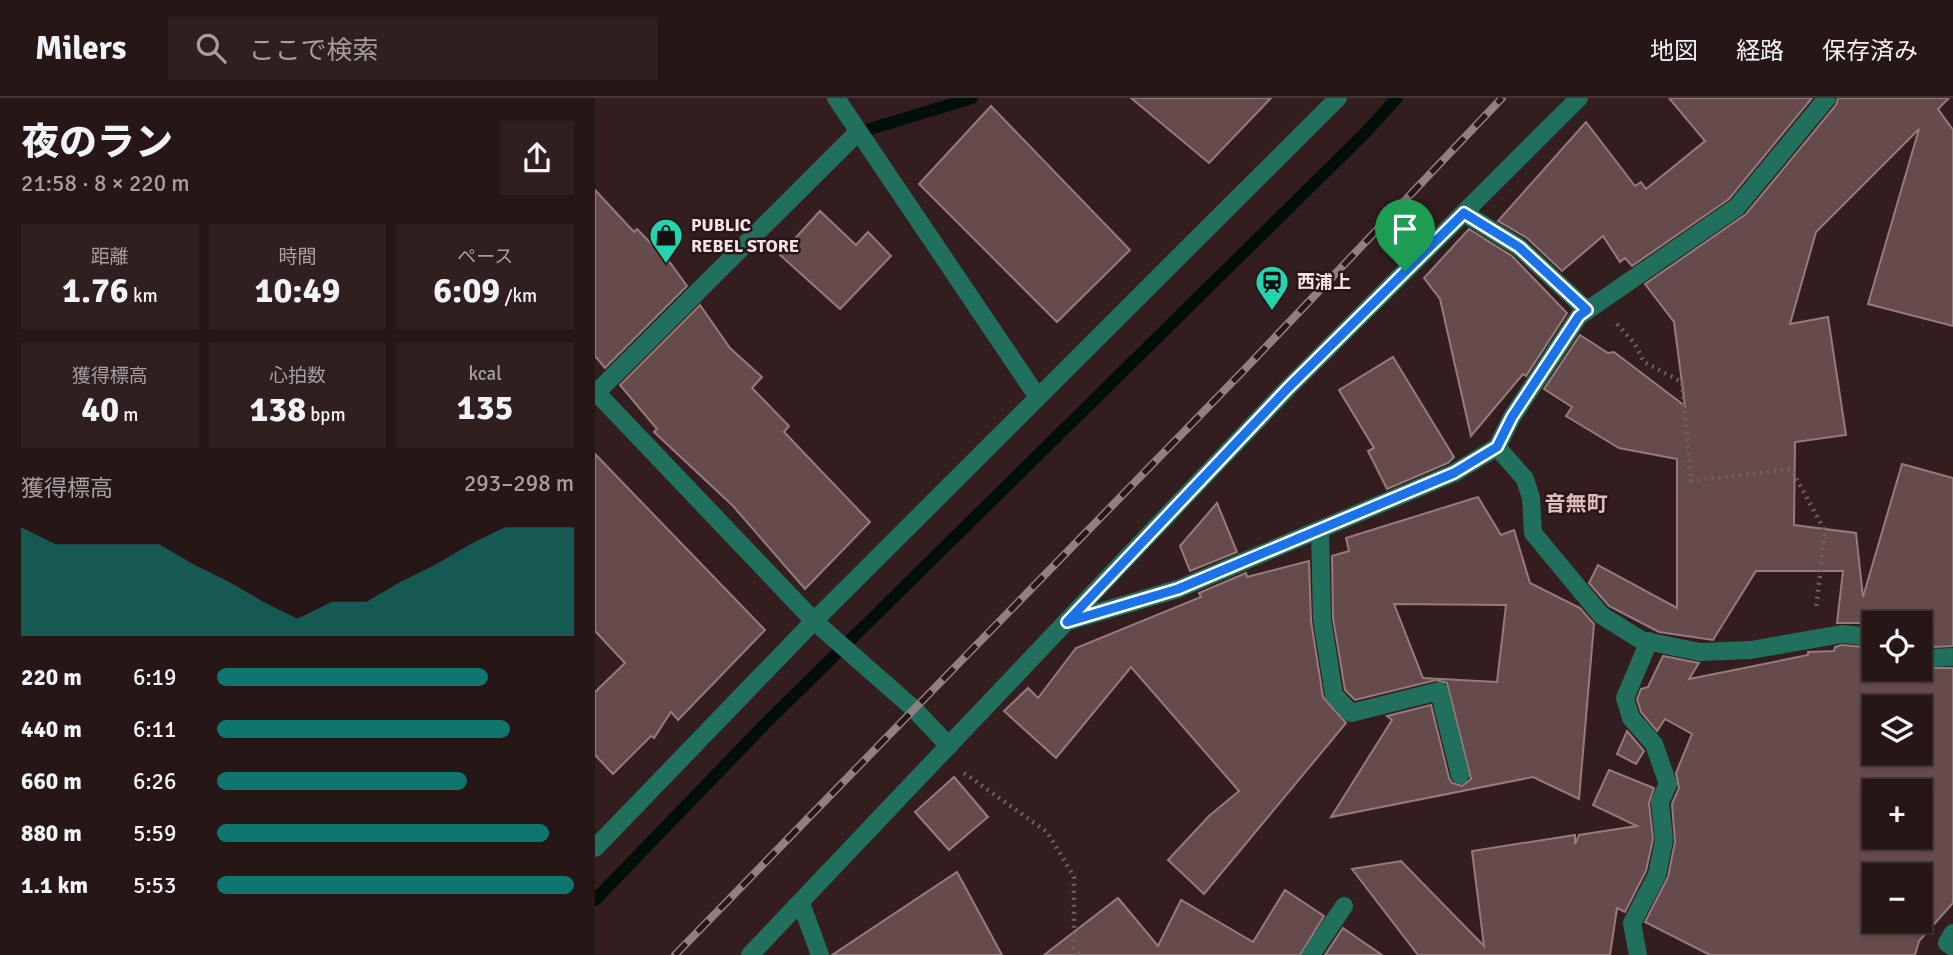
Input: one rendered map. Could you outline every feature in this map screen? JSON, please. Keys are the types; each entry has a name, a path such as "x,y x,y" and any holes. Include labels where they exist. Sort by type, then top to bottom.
{"street":[{"path":"836,98 857,133 1037,396"},
{"path":"595,848 814,621 1338,98"},
{"path":"750,955 1288,388 1579,98"},
{"path":"1067,622 1178,589 1454,473 1497,447 1512,417 1579,316 1737,207 1828,98"},
{"path":"857,133 596,393 814,621 914,709 945,751"},
{"path":"1464,213 1519,247 1593,306"},
{"path":"1497,447 1525,479 1531,498 1533,533 1601,615 1641,640 1700,652 1751,650 1842,634 1862,634"},
{"path":"1320,530 1322,618 1334,695 1351,713 1439,691 1460,775"},
{"path":"1638,955 1632,923 1657,875 1664,840 1660,802 1668,784 1654,744 1630,718 1625,698 1649,641"},
{"path":"1932,658 1953,657"},
{"path":"801,903 820,955"},
{"path":"1311,955 1344,906"},
{"path":"1953,933 1947,943 1953,947"}],"path":[{"path":"1593,306 1635,344 1644,362 1682,382 1691,481 1791,469 1825,531 1813,639"},
{"path":"945,751 1047,832 1074,877 1074,948 1080,955"}],"building":[{"path":"1131,98 1271,98 1209,163"},
{"path":"1669,98 1812,98 1729,199 1632,266 1625,258 1620,262 1603,236 1562,271 1527,238 1498,221 1586,122 1635,186 1641,182 1646,189 1705,141"},
{"path":"1838,98 1949,98 1938,109 1953,130 1953,326 1868,304 1919,129 1816,232 1790,324 1828,317 1846,435 1795,442 1794,525 1856,533 1863,597 1902,464 1953,478 1953,646 1932,647 1932,611 1862,611 1862,623 1837,623 1843,571 1756,571 1713,640 1659,632 1609,606 1589,583 1598,565 1677,608 1677,459 1619,448 1566,416 1572,407 1544,389 1580,335 1608,353 1614,352 1685,406 1674,322 1645,284 1746,214 1836,105"},
{"path":"991,106 1130,250 1057,322 919,184"},
{"path":"595,190 634,232 637,229 671,264 687,286 605,368 595,356"},
{"path":"820,211 856,245 868,232 891,256 840,309 780,255"},
{"path":"1469,229 1512,256 1567,313 1526,376 1523,374 1471,436 1440,299 1424,278"},
{"path":"700,305 730,348 762,377 752,388 789,426 784,432 870,522 805,589 733,506 654,432 657,429 620,385"},
{"path":"1393,357 1454,457 1448,463 1387,489 1368,451 1374,448 1339,390"},
{"path":"595,454 765,630 678,720 671,712 654,738 651,736 613,774 595,755 595,692 625,663 595,631"},
{"path":"1478,497 1501,535 1514,530 1530,583 1580,608 1594,624 1579,799 1533,777 1331,817 1392,720 1387,716 1431,705 1449,778 1452,783 1462,786 1471,779 1447,683 1436,680 1355,700 1345,690 1333,618 1332,556 1349,551 1346,538","holes":["1394,604 1506,605 1497,682 1423,678"]},
{"path":"1217,503 1237,552 1190,571 1180,546"},
{"path":"1309,561 1311,621 1323,697 1346,723 1204,894 1168,860 1209,816 1239,791 1131,667 1056,758 1004,711 1028,688 1038,698 1076,648 1201,597 1199,593 1246,573 1247,577"},
{"path":"1842,645 1862,647 1862,681 1932,681 1932,668 1953,668 1953,903 1932,926 1932,863 1862,863 1862,933 1926,933 1919,941 1915,955 1710,955 1645,922 1668,877 1675,842 1672,804 1679,788 1676,773 1692,734 1665,719 1657,731 1641,712 1637,699 1641,689 1648,687 1663,656 1699,663 1689,679 1808,655 1808,652 1834,651 1835,647"},
{"path":"1627,731 1644,751 1636,764 1617,754"},
{"path":"1609,770 1654,788 1649,803 1653,839 1646,871 1625,912 1617,908 1610,955 1418,955 1352,869 1401,861 1484,946 1472,851 1575,835 1575,844 1579,835 1637,826 1593,805"},
{"path":"954,777 988,817 949,850 915,812"},
{"path":"957,872 1002,955 832,955"},
{"path":"1285,890 1324,916 1300,955 1044,955 1118,898 1158,946 1181,900 1253,942"},
{"path":"1343,928 1382,955 1325,955"}],"waterway":[{"path":"857,133 972,98"},
{"path":"595,900 765,724 1366,132 1397,98"}],"railway":[{"path":"675,955 1245,369 1502,98"}],"place":[{"name":"PUBLIC REBEL STORE","path":"666,265"},
{"name":"西浦上","path":"1272,312"}],"district":[{"name":"音無町","path":"1576,504"}],"route":[{"path":"1464,213 1519,247 1587,310 1579,316 1512,417 1497,447 1454,473 1178,589 1067,622 1288,388 1405,271 1464,213"}]}
